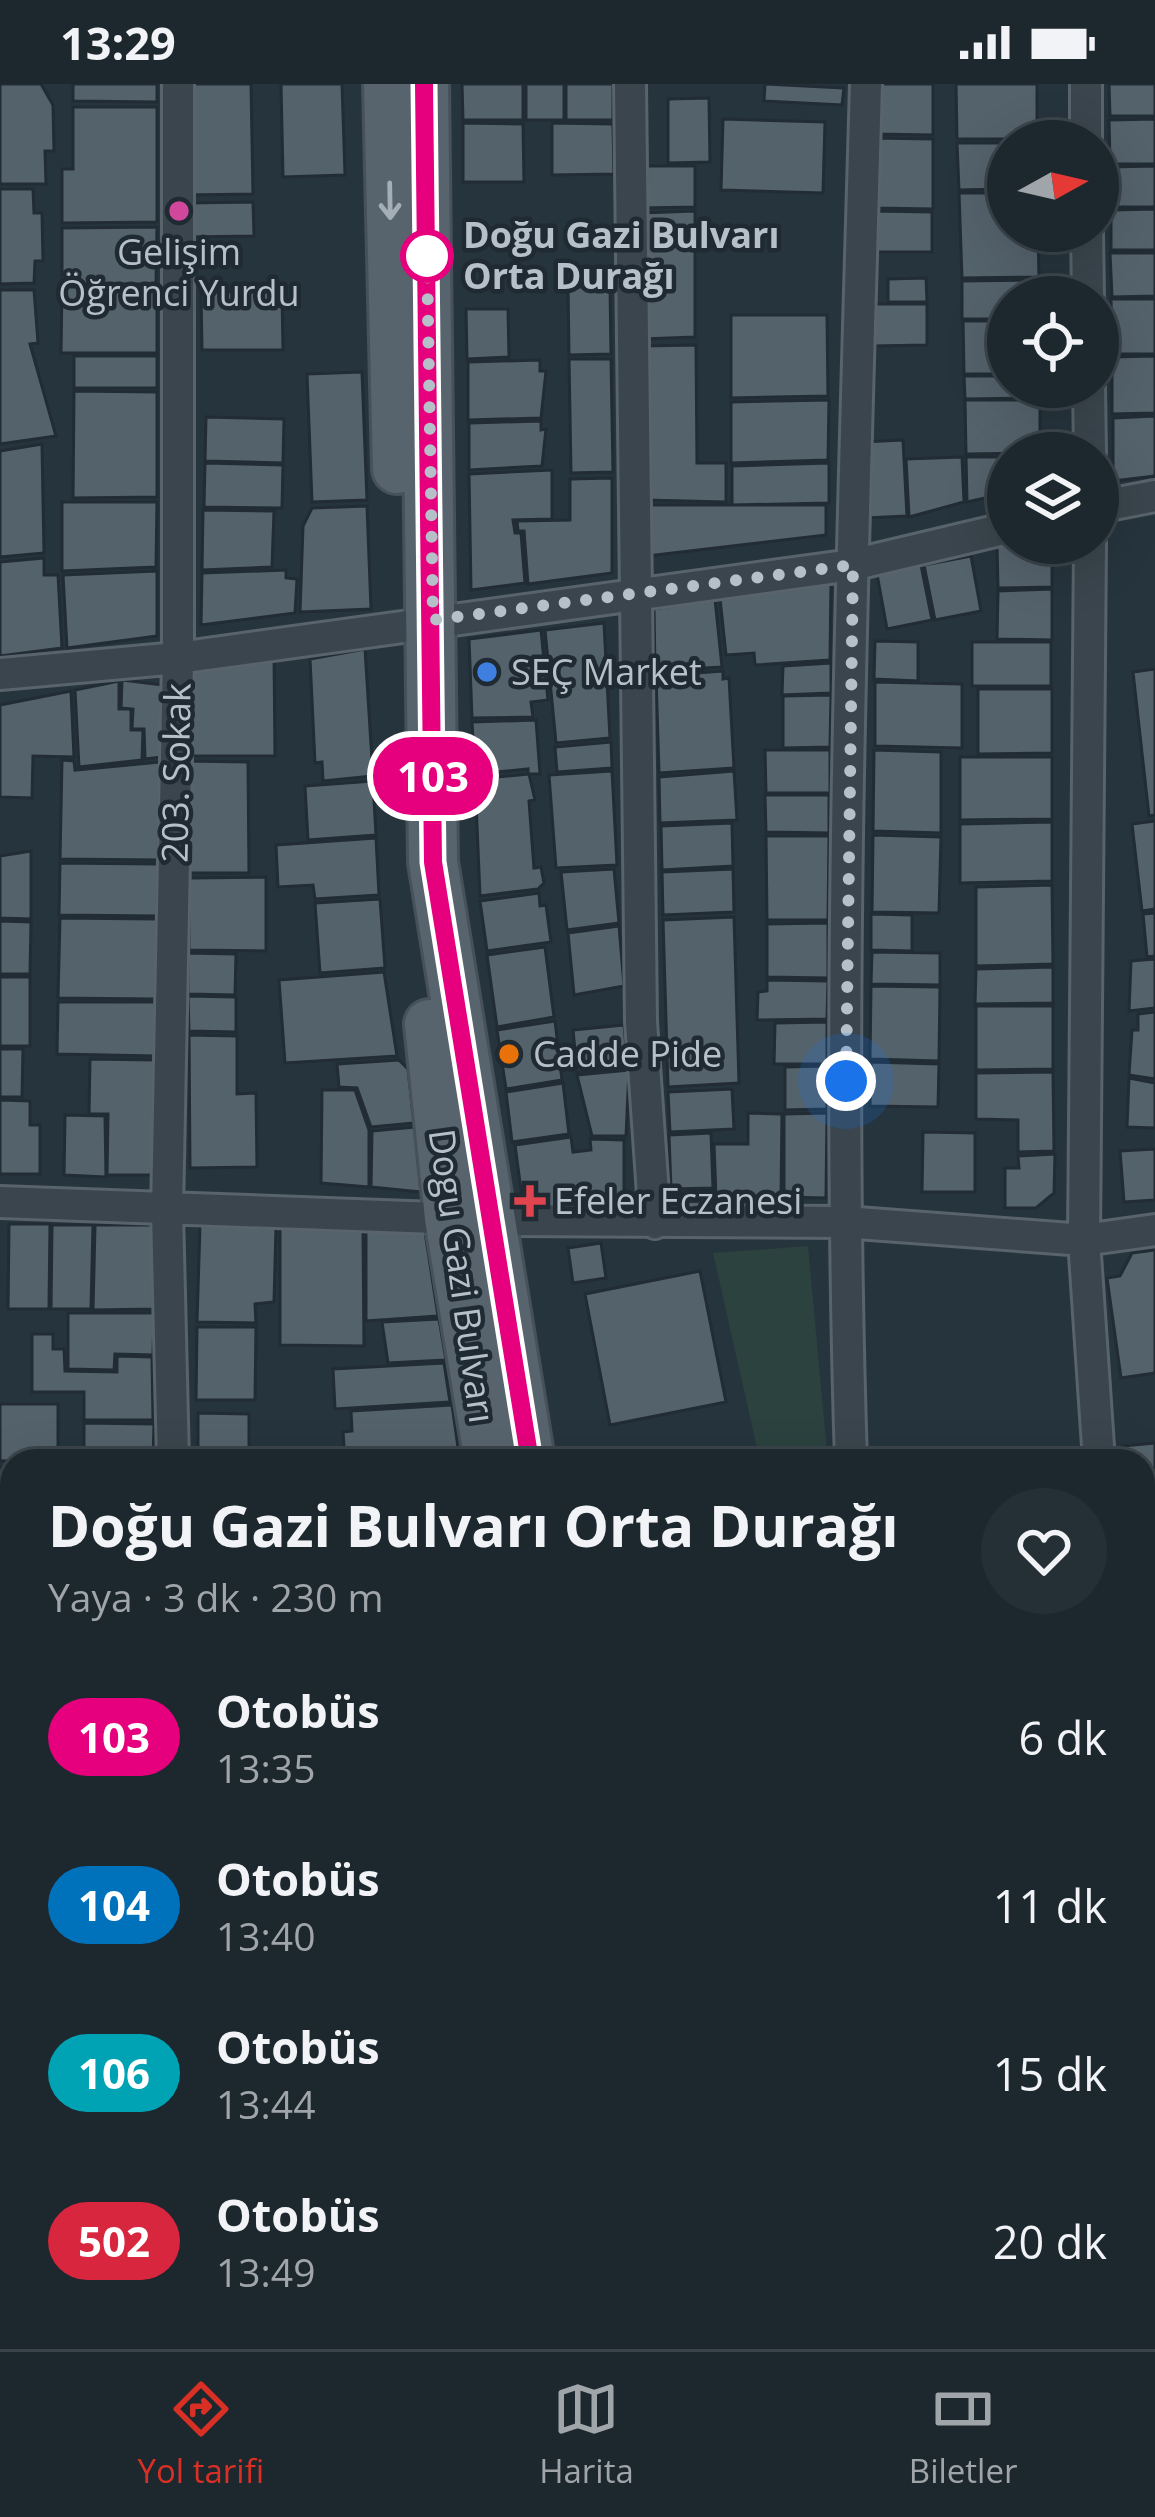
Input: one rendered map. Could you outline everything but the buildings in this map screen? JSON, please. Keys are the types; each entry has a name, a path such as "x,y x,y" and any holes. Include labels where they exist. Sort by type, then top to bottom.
{"main road":[{"path":"388,84 433,862 470,1219 527,1449"},
{"path":"417,623 424,84"},
{"name":"Dogu Gazi Bulvarı","path":"470,1219 488,1449"}],"street":[{"name":"203. Sokak","path":"172,1449 167,1211 178,658 178,84"},
{"path":"630,84 632,594 641,1022 655,1222"},
{"path":"851,1449 844,1222 853,565 866,84"},
{"path":"1086,84 1086,120"},
{"path":"1119,503 1155,496"},
{"path":"0,674 178,658 853,565 987,533"},
{"path":"1090,564 1084,1240 1098,1449"},
{"path":"0,1202 470,1219 844,1222 1084,1240 1155,1230"}],"green space":[{"path":"808,1246 827,1449 757,1449 713,1253"}],"bus line":[{"name":"103","path":"424,84 433,862 528,1449"}],"place":[{"name":"Gelişim Öğrenci Yurdu","path":"179,211"},
{"name":"Doğu Gazi Bulvarı Orta Durağı","path":"427,256"},
{"name":"SEÇ Market","path":"487,672"},
{"name":"Cadde Pide","path":"509,1054"},
{"name":"Efeler Eczanesi","path":"530,1201"}],"route":[{"path":"427,256 433,620 853,565 846,1081"}]}
